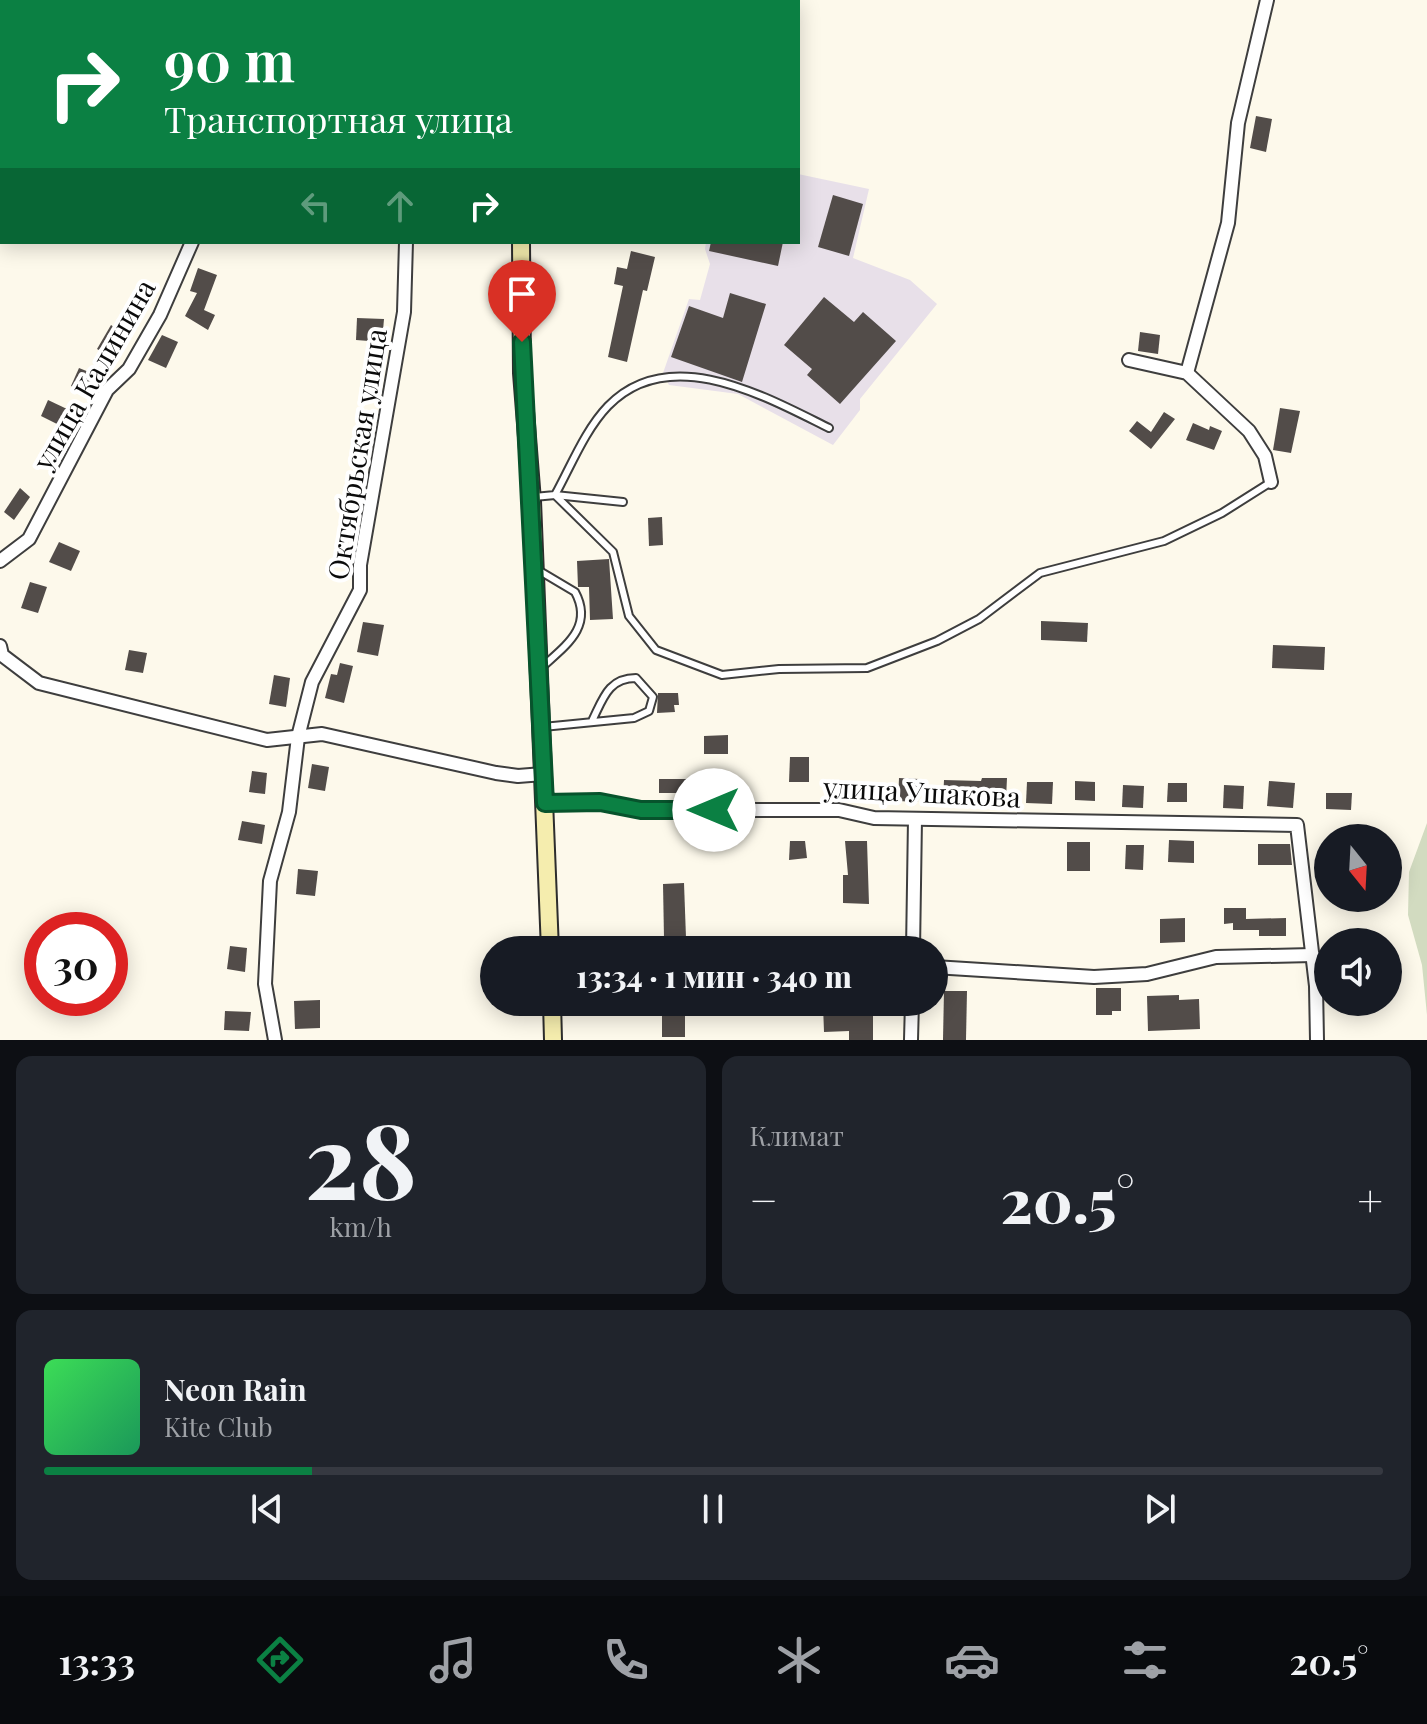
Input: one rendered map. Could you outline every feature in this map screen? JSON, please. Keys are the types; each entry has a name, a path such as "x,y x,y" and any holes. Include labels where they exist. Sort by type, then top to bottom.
{"main road":[{"path":"521,244 522,373 535,568 550,936"},
{"path":"552,1016 553,1040"}],"street":[{"path":"1187,373 1228,223 1238,123 1267,0"},
{"name":"улица Калинина","path":"0,561 29,539 107,390 129,369 160,315 191,244"},
{"name":"Октябрьская улица","path":"275,1040 265,984 270,881 289,812 298,737 312,682 360,590 360,565 404,312 406,244"},
{"path":"1129,360 1187,373 1249,431 1265,456 1271,482"},
{"path":"1,652 39,683 267,740 322,734 496,773 518,776 543,774"},
{"name":"улица Ушакова","path":"545,803 600,802 641,810 839,810 874,818 1297,825 1313,955"},
{"path":"913,936 915,819"},
{"path":"948,968 1094,977 1147,974 1216,957 1313,955 1317,1040"},
{"path":"911,1040 912,1016"}],"lane":[{"path":"555,495 582,444 607,407 624,392 648,382 670,377 699,378 743,386 829,428"},
{"path":"555,495 613,552 629,616 656,650 722,675 779,669 867,668 937,641 965,626 1040,573 1164,541 1222,513 1271,482"},
{"path":"531,497 555,495 623,502"},
{"path":"535,568 575,592 582,618 579,631 539,670"},
{"path":"541,727 592,721 643,715 653,705 653,697 636,678 613,682 592,721"}],"shaded area":[{"path":"800,174 869,189 853,258 910,280 937,304 860,399 860,410 833,445 738,394 669,385 663,373 689,299 700,300 710,264 706,244 800,244"}],"green space":[{"path":"1427,823 1427,1015 1422,965 1408,915 1409,872"}],"building":[{"path":"1256,116 1272,119 1266,152 1250,148"},
{"path":"833,195 863,204 849,256 818,247"},
{"path":"711,244 783,244 778,266 709,251"},
{"path":"631,251 655,257 647,291 643,290 627,362 608,357 623,286 614,284 617,267 627,269"},
{"path":"198,268 217,275 204,310 215,315 208,330 185,316 197,293 190,291"},
{"path":"730,293 766,304 742,382 671,357 689,306 723,318"},
{"path":"824,297 854,322 863,312 896,341 840,404 807,375 812,369 784,345"},
{"path":"357,318 384,319 382,342 356,340"},
{"path":"111,325 124,334 111,357 97,349"},
{"path":"1140,332 1160,335 1158,354 1138,351"},
{"path":"162,335 178,342 166,368 148,360"},
{"path":"79,368 94,374 86,394 71,386"},
{"path":"48,400 67,409 59,425 41,416"},
{"path":"1280,408 1300,411 1291,453 1273,450"},
{"path":"1164,412 1175,419 1151,449 1129,431 1137,421 1151,432"},
{"path":"1193,423 1209,430 1210,426 1222,431 1214,450 1186,440"},
{"path":"20,488 30,497 14,520 4,512"},
{"path":"662,517 663,545 649,546 648,518"},
{"path":"59,542 80,551 71,571 49,562"},
{"path":"609,559 613,619 590,620 589,587 578,587 577,561"},
{"path":"30,582 47,587 38,613 21,608"},
{"path":"1041,621 1088,623 1087,642 1041,640"},
{"path":"363,622 384,625 378,656 357,652"},
{"path":"1273,645 1325,647 1324,670 1272,668"},
{"path":"129,650 147,653 143,673 125,670"},
{"path":"340,663 353,666 344,703 325,698 331,674 337,675"},
{"path":"274,675 290,678 286,707 269,704"},
{"path":"658,693 678,693 679,705 674,705 675,712 657,713"},
{"path":"728,735 728,754 704,754 704,736"},
{"path":"790,757 809,757 809,782 789,782"},
{"path":"312,764 329,767 325,791 308,788"},
{"path":"252,771 267,773 265,794 249,792"},
{"path":"899,778 919,779 918,802 898,801"},
{"path":"982,778 1007,778 1006,799 943,800 944,780 981,781"},
{"path":"659,779 715,779 715,793 659,793"},
{"path":"1075,781 1095,782 1095,801 1075,800"},
{"path":"1269,781 1295,783 1293,808 1267,806"},
{"path":"1027,782 1053,782 1052,804 1026,803"},
{"path":"1168,783 1187,783 1187,802 1167,802"},
{"path":"1123,785 1144,786 1143,808 1122,807"},
{"path":"1224,785 1244,786 1243,809 1223,808"},
{"path":"1326,793 1352,793 1351,810 1326,809"},
{"path":"242,821 265,825 262,844 238,840"},
{"path":"1169,840 1194,841 1194,863 1168,862"},
{"path":"790,841 805,841 807,858 789,860"},
{"path":"845,841 867,841 869,904 843,903 843,875 848,875"},
{"path":"1067,842 1090,842 1090,871 1067,871"},
{"path":"1258,844 1290,844 1292,865 1258,865"},
{"path":"1126,845 1144,845 1143,870 1125,869"},
{"path":"298,869 318,871 315,896 296,894"},
{"path":"684,883 686,936 664,936 663,884"},
{"path":"1224,908 1246,908 1246,919 1286,918 1286,936 1259,936 1259,930 1233,930 1233,923 1224,924"},
{"path":"1185,918 1185,942 1160,943 1160,919"},
{"path":"230,946 247,948 245,972 227,969"},
{"path":"1096,988 1121,988 1121,1011 1112,1011 1112,1015 1096,1015"},
{"path":"948,991 967,991 966,1040 943,1040 943,1016 948,1016"},
{"path":"1179,995 1179,1000 1199,999 1200,1029 1148,1031 1147,996"},
{"path":"320,1000 320,1028 295,1029 294,1001"},
{"path":"225,1011 251,1012 249,1031 224,1030"},
{"path":"662,1016 685,1016 685,1037 662,1037"},
{"path":"823,1016 873,1016 873,1040 849,1040 849,1031 824,1032"}],"route":[{"path":"522,342 545,803 600,802 641,810 714,810"}]}
